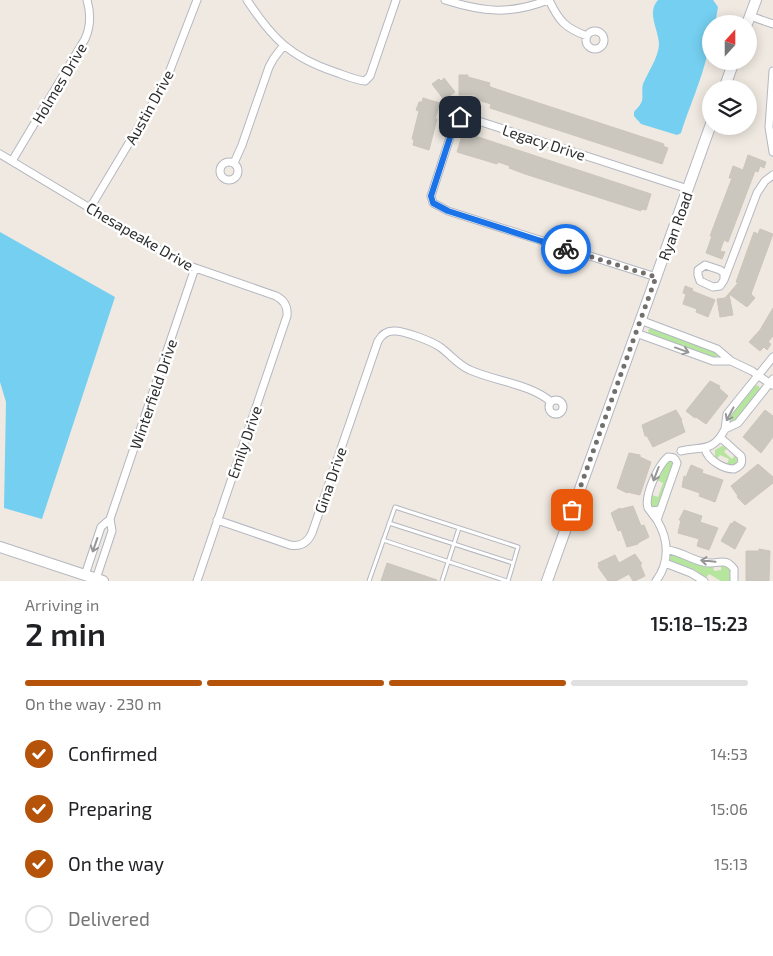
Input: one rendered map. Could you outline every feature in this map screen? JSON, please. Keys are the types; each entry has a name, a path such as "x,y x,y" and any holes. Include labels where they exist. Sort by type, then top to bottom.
{"main road":[{"path":"751,15 756,0"},
{"name":"Ryan Road","path":"547,581 707,135"},
{"path":"0,547 99,580"}],"street":[{"name":"Holmes Drive","path":"12,161 85,39 90,16 87,0"},
{"name":"Austin Drive","path":"90,208 165,83 197,0"},
{"path":"247,0 267,29 298,56 317,66 361,81 368,79 370,76 396,0"},
{"path":"445,0 481,10 503,11 524,8 549,0 556,15 564,24 570,29 586,36"},
{"path":"758,22 773,24"},
{"path":"234,163 271,62 284,45"},
{"path":"773,71 769,127 773,152"},
{"name":"Legacy Drive","path":"656,277 448,211 433,203 431,196 456,120 463,116 688,189"},
{"name":"Chesapeake Drive","path":"0,154 175,260 276,296 285,304"},
{"path":"724,280 724,273 717,269 703,266 698,270 698,278 703,283 716,287 720,286 724,280 730,266 756,192 773,175"},
{"path":"717,269 730,266"},
{"name":"Winterfield Drive","path":"99,580 112,531 110,519 196,268"},
{"name":"Emily Drive","path":"197,581 287,316 285,304"},
{"path":"640,320 718,349 732,361 772,382 738,423 725,429"},
{"name":"Gina Drive","path":"217,520 290,545 300,545 307,541 312,533 378,341 380,337 388,332 404,333 432,343 444,350 465,368 536,393 551,402"},
{"path":"636,334 713,361 732,361"},
{"path":"656,581 665,563 667,550 664,536 646,501 659,467 668,457 681,451 705,449 712,446 725,429 727,414 773,358"},
{"path":"705,449 708,456 724,467 734,469 740,466 741,456 720,438"},
{"path":"657,520 681,451"},
{"path":"668,457 674,458 677,464"},
{"path":"648,508 654,512 660,510"},
{"name":"Winterfield Drive","path":"85,575 101,527 110,519"},
{"path":"667,550 707,563 728,562 734,569 734,581"},
{"path":"665,563 691,572 704,581"}],"lane":[{"path":"370,581 395,507 518,547 507,581 384,540"},
{"path":"389,523 513,563"},
{"path":"442,581 459,528"}],"green space":[{"path":"651,328 717,352 718,356 715,358 649,334 648,330"},
{"path":"754,385 759,386 760,391 735,421 730,421 729,416"},
{"path":"722,446 727,448 724,452 732,459 736,454 738,457 736,464 731,466 727,464 729,459 720,455 717,459 715,457 715,450"},
{"path":"669,460 673,461 673,465 658,506 652,508 649,503 652,495 658,497 663,483 657,480 661,470"},
{"path":"671,555 704,566 713,566 714,571 721,570 721,564 728,567 731,570 730,581 721,581 709,574 706,578 695,570 671,562 669,560"}],"water":[{"path":"658,0 713,0 718,7 717,15 702,15 703,70 681,133 677,135 641,124 634,116 634,112 642,101 643,84 655,60 659,45 653,16"},
{"path":"0,232 115,297 42,519 4,508 6,402 0,382"}],"building":[{"path":"459,75 468,75 468,77 490,83 489,86 493,88 664,144 663,146 668,148 662,164 490,108 491,104 475,99 476,95 459,95"},
{"path":"444,78 455,92 444,100 432,84"},
{"path":"423,98 440,103 429,150 413,145 414,140 412,139 419,111 416,110"},
{"path":"463,132 651,194 646,210 641,209 641,211 525,174 498,162 497,164 457,152"},
{"path":"748,155 766,162 764,168 760,166 758,172 755,171 728,242 724,240 720,251 725,252 722,259 706,253 712,236 710,236 732,178 729,178 733,166 743,170"},
{"path":"760,229 773,234 751,294 755,298 747,307 729,294 733,315 720,317 717,299 725,298 738,283 736,282 754,232 758,234"},
{"path":"685,286 693,289 692,291 715,300 708,317 696,312 697,309 683,304 686,294 683,293"},
{"path":"773,308 773,336 768,342 771,344 767,350 764,347 760,351 749,342 760,330"},
{"path":"710,381 720,386 719,388 728,396 706,424 686,411"},
{"path":"676,410 682,420 685,432 653,447 647,436 645,436 642,425"},
{"path":"765,410 773,416 773,437 761,453 743,437"},
{"path":"629,453 640,455 640,457 651,462 640,495 627,493 617,488"},
{"path":"758,464 773,477 773,483 745,505 737,497 731,486"},
{"path":"691,465 703,470 702,473 723,480 715,502 699,496 700,493 682,487 684,476 686,477"},
{"path":"633,506 641,526 644,525 649,537 638,544 627,547 621,530 618,531 611,513 620,508"},
{"path":"684,510 702,516 700,522 718,528 709,550 697,546 699,539 678,533 681,520 679,520"},
{"path":"734,521 746,528 735,549 721,541"},
{"path":"759,549 770,551 769,581 746,581 746,551 759,551"},
{"path":"635,554 642,564 640,564 645,576 635,581 633,581 629,574 616,581 608,581 598,567 598,563 615,555 619,563"},
{"path":"387,563 437,580 437,581 381,581"}],"way so far":[{"path":"566,249 656,277 572,510"}],"route":[{"path":"460,117 455,122 431,201 439,208 566,249"}]}
